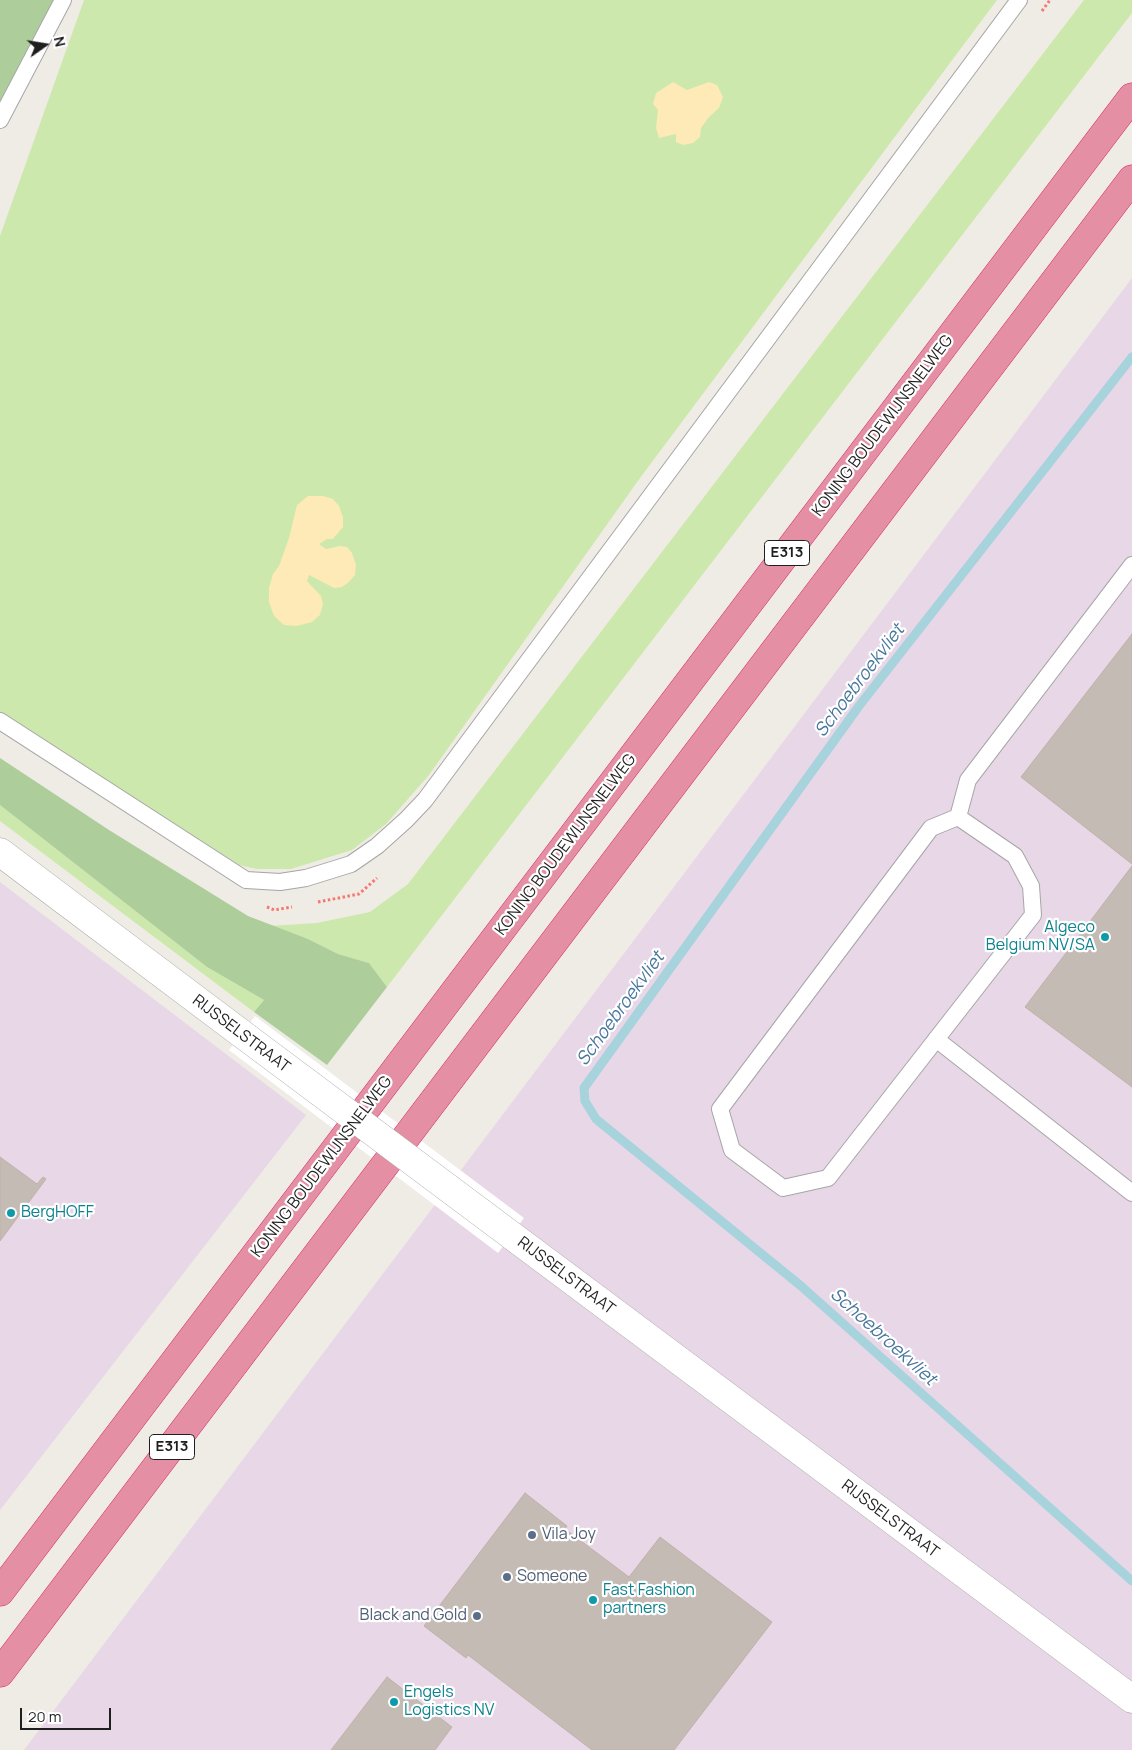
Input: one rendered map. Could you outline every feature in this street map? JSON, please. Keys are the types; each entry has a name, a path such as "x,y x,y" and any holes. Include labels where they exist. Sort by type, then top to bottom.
{"highway":[{"name":"KONING BOUDEWIJNSNELWEG","path":"0,1592 1132,97"},
{"name":"E313","path":"0,1673 1132,179"}],"street":[{"name":"RIJSSELSTRAAT","path":"0,852 1132,1699"}],"lane":[{"path":"0,120 63,0"},
{"path":"0,721 246,880 280,882 306,878 351,864 377,846 425,800 1019,0"},
{"path":"958,817 968,780 1132,565"},
{"path":"958,817 1015,856 1031,886 1033,915 828,1178 783,1188 732,1150 720,1109 931,828 958,817"},
{"path":"936,1039 1132,1193"}],"path":[{"path":"1038,16 1050,0"},
{"path":"311,903 359,894 380,876"},
{"path":"265,905 274,910 302,905"}],"shaded area":[{"path":"1132,278 1132,1750 24,1750 434,1206"},
{"path":"0,882 306,1115 0,1510"}],"green space":[{"path":"0,0 63,0 0,120"},
{"path":"84,0 997,0 640,478 429,775 386,824 352,850 291,869 257,869 239,865 0,713 0,236"},
{"path":"1084,0 1132,0 1132,13 387,987 369,963 338,954 308,939 270,926 317,923 370,912 408,884"},
{"path":"0,758 109,830 248,916 308,939 338,954 369,963 387,987 327,1065 254,1012 264,1000 207,967 0,805"},
{"path":"0,805 207,967 264,1000 254,1012 0,821"}],"sand":[{"path":"673,82 687,90 709,82 717,85 723,97 719,108 709,117 701,128 700,137 693,143 683,145 676,142 676,134 659,138 656,128 658,110 653,104 656,93"},
{"path":"308,496 323,496 333,499 339,506 343,517 343,527 333,539 327,539 319,544 326,549 340,546 347,547 352,553 356,565 355,575 342,587 334,588 309,575 307,581 321,596 323,604 320,615 312,622 297,626 284,625 274,616 269,602 269,588 289,538 297,505"}],"pier":[{"path":"255,1016 524,1218 498,1253 229,1050"}],"building":[{"path":"1132,634 1132,864 1021,777"},
{"name":"Algeco Belgium NV/SA","path":"1132,866 1132,1087 1025,1007"},
{"name":"BergHOFF","path":"0,1157 37,1184 43,1177 46,1179 0,1241"},
{"name":"Fast Fashion partners","path":"525,1493 567,1526 565,1529 629,1577 660,1537 772,1622 674,1750 592,1750 468,1655 466,1658 424,1626"},
{"name":"Engels Logistics NV","path":"387,1677 452,1727 435,1750 331,1750"}],"waterway":[{"name":"Schoebroekvliet","path":"1132,357 859,706 584,1088 585,1101 596,1119 801,1286 1132,1581"}],"place":[{"name":"Algeco Belgium NV/SA","path":"1105,937"},
{"name":"BergHOFF","path":"11,1213"},
{"name":"Vila Joy","path":"532,1535"},
{"name":"Someone","path":"507,1577"},
{"name":"Fast Fashion partners","path":"593,1600"},
{"name":"Black and Gold","path":"477,1616"},
{"name":"Engels Logistics NV","path":"394,1702"}]}
